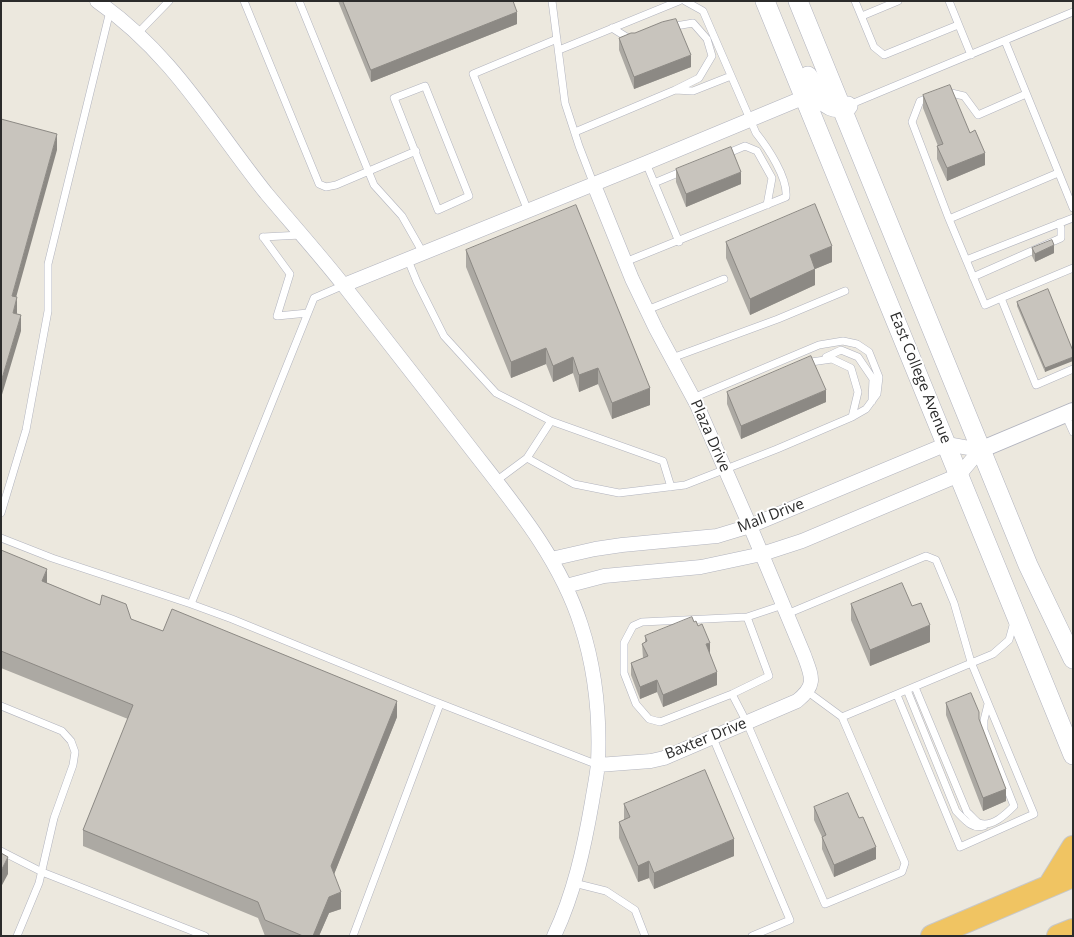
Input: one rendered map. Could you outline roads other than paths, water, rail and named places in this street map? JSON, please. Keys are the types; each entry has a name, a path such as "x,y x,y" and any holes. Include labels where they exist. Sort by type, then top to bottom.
{"highway":[{"path":"1048,886 1073,847"},
{"path":"932,936 1073,876"}],"main road":[{"name":"East College Avenue","path":"765,1 1073,755"},
{"path":"775,1 815,92 821,100 830,106 845,107"},
{"name":"East College Avenue","path":"798,1 845,107 980,450 1028,565 1073,659"}],"street":[{"path":"97,1 138,33 173,69 264,190 344,286 535,532 566,586 581,624 591,670 596,707 598,765 585,842 566,908 554,936"},
{"path":"344,286 646,164 805,97"},
{"name":"Plaza Drive","path":"594,184 647,310 693,398 762,554 811,673 811,683 808,692"},
{"path":"959,475 980,450 1069,412"},
{"path":"947,444 980,450"},
{"name":"Mall Drive","path":"551,559 622,545 717,536 750,526 947,444"},
{"name":"Mall Drive","path":"566,586 604,576 701,567 762,554 802,541 959,475"},
{"name":"Baxter Drive","path":"598,765 651,761 664,758 797,701 808,692"}],"lane":[{"path":"138,33 169,1"},
{"path":"244,1 319,184 326,187 336,185 416,151"},
{"path":"299,1 374,185 402,216 423,254"},
{"path":"559,50 679,1"},
{"path":"626,262 786,198 787,190 768,148 756,133 703,11 685,1"},
{"path":"856,1 874,47 884,55 958,25"},
{"path":"862,16 898,1"},
{"path":"949,1 970,55"},
{"path":"554,2 565,103 594,184"},
{"path":"1,513 26,430 48,311 48,264 110,10"},
{"path":"845,107 1073,12"},
{"path":"574,132 675,90 698,78 712,56 707,39 693,22 660,29"},
{"path":"612,28 633,41 642,37"},
{"path":"528,211 473,74 558,39"},
{"path":"1005,40 1073,208"},
{"path":"675,90 693,91 731,76"},
{"path":"425,86 469,196 438,210 416,151 394,98 425,86"},
{"path":"1026,94 978,115 964,96 948,91 920,101 912,122 984,305 1073,268"},
{"path":"718,157 745,146 757,151 772,178 768,205"},
{"path":"646,164 679,242"},
{"path":"654,184 690,168"},
{"path":"949,219 1058,173"},
{"path":"966,260 1073,218"},
{"path":"973,277 1061,238 1059,223"},
{"path":"301,235 262,237 290,274 277,316 308,313"},
{"path":"408,260 444,336 496,393 551,420 663,461 671,487"},
{"path":"647,310 724,279"},
{"path":"191,604 314,298 344,286"},
{"path":"672,358 778,320 845,291"},
{"path":"1001,298 1036,385 1073,369"},
{"path":"528,458 574,484 619,493 685,485 852,417 866,409 872,402 877,394 879,377 869,352 857,344 843,341 819,345 730,385 693,398"},
{"path":"820,360 841,350 858,356 873,379 872,402"},
{"path":"801,363 832,359 851,368 858,392 852,417"},
{"path":"1069,412 1073,432"},
{"path":"496,481 528,458 551,420"},
{"path":"1,538 52,558 191,604 598,765"},
{"path":"747,617 769,676 732,694 660,722 649,719 636,704 624,673 624,643 633,626 642,622 747,617 785,610 926,556 936,560 954,603 971,662 1034,814 960,847 897,695"},
{"path":"842,717 993,654 1008,640 1015,616"},
{"path":"916,687 968,812 979,823 989,824"},
{"path":"907,690 956,811 970,825 980,828 1005,815 1014,806 984,730 984,720 988,704"},
{"path":"732,694 747,723 825,904 902,872 905,863 842,717 808,692"},
{"path":"353,936 440,704"},
{"path":"1,706 62,731 71,741 75,752 73,764 54,818 42,872 17,936"},
{"path":"713,738 790,920 752,936"},
{"path":"1,851 42,872 205,936"},
{"path":"573,883 606,891 635,910 645,936"}]}
